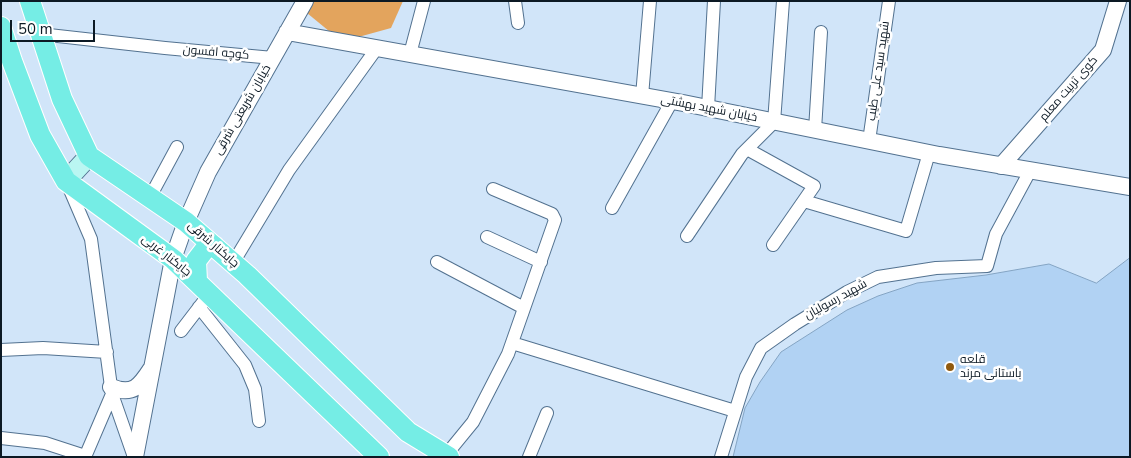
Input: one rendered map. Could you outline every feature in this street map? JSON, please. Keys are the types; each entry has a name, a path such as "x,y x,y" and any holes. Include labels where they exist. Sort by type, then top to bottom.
{"main road":[{"path":"30,1 62,99 89,156 66,181"},
{"name":"چایکنار غربی","path":"1,27 6,58 40,135 66,181 173,259 202,294 379,457"},
{"name":"چایکنار شرقی","path":"89,156 186,222 233,263 408,432 448,456"},
{"path":"202,294 196,261 206,248 214,246"}],"street":[{"name":"خیابان شریعتی شرقی","path":"173,259 186,222 208,172 305,1"},
{"path":"410,54 424,1"},
{"path":"515,1 518,23"},
{"path":"642,96 650,1"},
{"path":"708,108 714,1"},
{"path":"687,236 748,148 774,122 783,1"},
{"name":"شهید سید علی طیب","path":"869,141 889,1"},
{"name":"کوی تربیت معلم","path":"1001,166 1103,50 1118,1"},
{"name":"خیابان شهید بهشتی","path":"287,32 672,101 929,153 1130,187"},
{"path":"815,130 822,32"},
{"name":"كوچه افسون","path":"40,34 273,58"},
{"path":"233,263 289,170 377,48"},
{"path":"612,208 672,101"},
{"path":"150,197 177,148"},
{"path":"748,148 814,186 773,245"},
{"path":"804,201 906,231 929,153"},
{"name":"شهید رسولیان","path":"721,457 746,377 761,348 795,324 847,292 878,277 936,268 987,266 996,234 1030,171"},
{"path":"66,181 91,239 111,390 134,457"},
{"path":"448,456 473,422 512,343 555,216 493,189"},
{"path":"487,237 541,262"},
{"path":"134,457 173,259"},
{"path":"437,262 524,308"},
{"path":"181,331 202,294 245,365 255,389 259,421"},
{"path":"512,343 735,411"},
{"path":"1,350 43,348 106,352"},
{"path":"111,390 121,391 135,388 152,367"},
{"path":"1,438 45,443 85,456 111,390"},
{"path":"528,457 547,413"}],"shaded area":[{"path":"314,1 403,1 391,28 362,36 335,36 307,13"}],"building":[{"name":"قلعه باستانی مرند","path":"1130,258 1130,457 733,457 745,408 781,352 847,310 878,296 917,283 986,275 1049,264 1096,283"}],"place":[{"name":"قلعه باستانی مرند","path":"950,367"}]}
